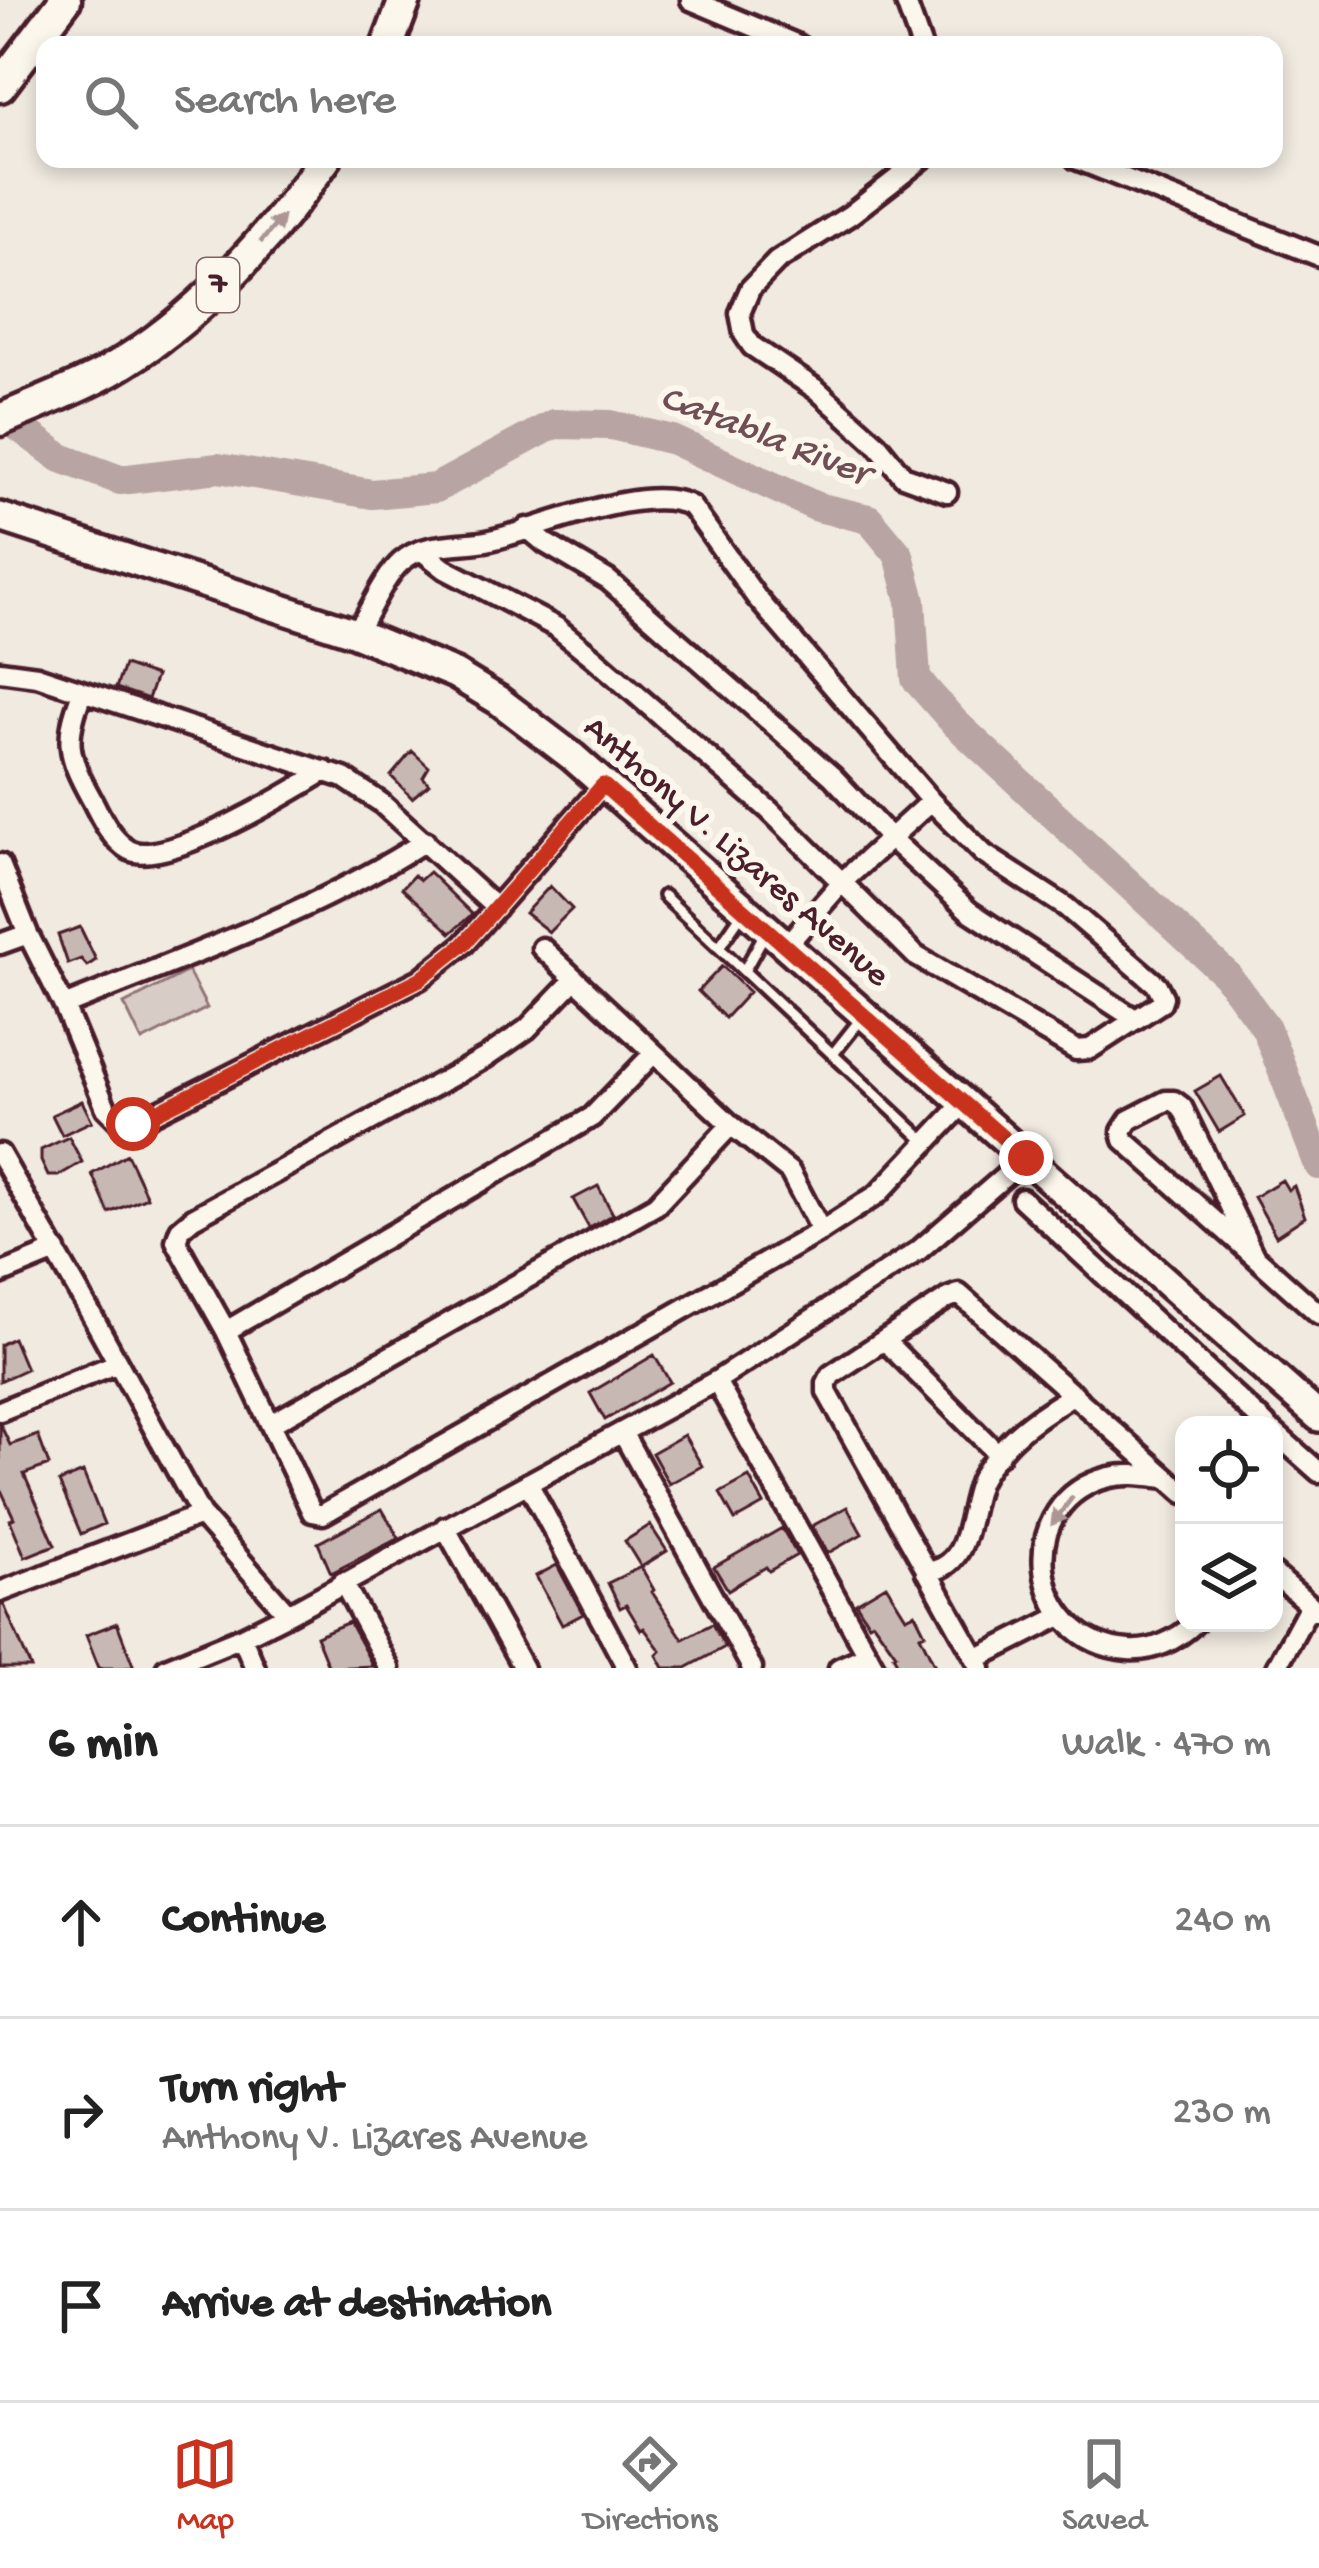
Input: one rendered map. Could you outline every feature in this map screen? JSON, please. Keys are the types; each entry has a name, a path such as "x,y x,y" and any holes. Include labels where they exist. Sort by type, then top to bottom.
{"main road":[{"path":"38,36 65,0"},
{"path":"391,36 405,0"},
{"path":"0,86 36,38"},
{"name":"7","path":"0,420 130,357 196,306 268,235 318,168"},
{"name":"Anthony V. Lizares Avenue","path":"8,527 356,633 455,674 498,700 574,757 1319,1417"}],"street":[{"path":"691,0 777,36"},
{"path":"905,0 918,36"},
{"path":"910,168 850,215 777,261 750,289 740,313 752,346 817,390 877,444 903,476 947,492"},
{"path":"1099,168 1319,256"},
{"path":"356,633 399,564 422,551 486,542 635,501 676,500 691,506 756,597 931,801 984,854 1066,907 1157,985 1161,1004 1090,1049 1076,1051 916,956 769,809 556,627 445,569 422,551"},
{"path":"526,529 608,580 833,777 889,837 969,910 1135,1018"},
{"path":"0,671 37,676 326,771 362,788 496,908"},
{"path":"82,692 72,718 69,753 117,840 144,855 256,813 326,771"},
{"path":"0,864 106,1108 120,1122 133,1124 420,979 464,944 603,785"},
{"path":"776,939 931,801"},
{"path":"64,1006 300,910 381,870 424,842"},
{"path":"0,944 28,934"},
{"path":"542,948 731,1125 790,1172 821,1231"},
{"path":"575,979 526,1029 485,1058 184,1223 176,1241 226,1331 312,1512 323,1514 821,1231 878,1193 964,1103"},
{"path":"226,1331 592,1117 654,1053"},
{"path":"1254,1256 1182,1107 1166,1101 1129,1120 1122,1131 1124,1140 1254,1256 1319,1314"},
{"path":"271,1424 656,1205 731,1125"},
{"path":"0,1154 201,1515 288,1614"},
{"path":"166,1668 288,1614 716,1381 918,1251 1026,1158"},
{"path":"1022,1199 1254,1416"},
{"path":"0,1274 56,1252"},
{"path":"1061,1616 979,1663 827,1392 831,1375 959,1294 1175,1486"},
{"path":"884,1340 998,1455"},
{"path":"0,1412 118,1363"},
{"path":"716,1381 872,1662 839,1668"},
{"path":"926,1572 942,1570 958,1556 980,1481 1006,1444 1074,1394"},
{"path":"1273,1416 1294,1395"},
{"path":"622,1432 752,1668"},
{"path":"1283,1440 1319,1472"},
{"path":"1166,1478 1108,1477 1081,1489 1060,1508 1047,1534 1042,1562 1047,1591 1061,1616 1083,1636 1109,1648 1139,1651 1168,1643 1183,1632"},
{"path":"528,1483 627,1668"},
{"path":"0,1592 201,1515"},
{"path":"445,1527 523,1668"},
{"path":"344,1582 389,1668"},
{"path":"1276,1668 1314,1608 1283,1582"},
{"path":"242,1637 255,1668"}],"lane":[{"path":"664,896 926,1142"},
{"path":"718,947 745,910"},
{"path":"744,971 776,939"},
{"path":"832,1054 864,1016"}],"shaded area":[{"path":"188,971 207,1008 142,1041 124,1004"}],"building":[{"path":"124,665 156,676 148,699 116,688"},
{"path":"412,751 429,767 423,777 429,784 412,798 391,776"},
{"path":"429,872 472,914 451,933 402,888 414,875 420,880"},
{"path":"550,886 572,909 549,932 525,913"},
{"path":"80,927 96,960 87,966 81,959 68,964 58,935"},
{"path":"722,966 749,992 725,1018 698,991"},
{"path":"1221,1076 1245,1116 1219,1132 1195,1091"},
{"path":"82,1101 92,1121 62,1135 52,1115"},
{"path":"69,1137 82,1162 58,1176 48,1176 41,1150"},
{"path":"127,1154 147,1197 109,1213 92,1174"},
{"path":"1282,1180 1288,1190 1294,1186 1305,1217 1276,1236 1254,1197"},
{"path":"598,1186 613,1214 589,1228 573,1199"},
{"path":"13,1338 26,1369 0,1381 0,1345"},
{"path":"654,1355 670,1382 605,1420 590,1393"},
{"path":"0,1424 10,1445 38,1435 49,1465 24,1474 55,1545 25,1557 0,1488"},
{"path":"684,1435 702,1466 669,1484 652,1453"},
{"path":"83,1472 104,1524 81,1534 59,1482"},
{"path":"749,1477 764,1504 735,1520 720,1493"},
{"path":"847,1507 862,1534 828,1553 812,1526"},
{"path":"382,1509 399,1538 331,1573 318,1543"},
{"path":"650,1525 667,1551 641,1567 625,1541"},
{"path":"782,1528 797,1555 728,1590 714,1567"},
{"path":"557,1565 583,1614 562,1625 536,1576"},
{"path":"641,1567 683,1639 712,1624 725,1647 686,1668 664,1668 657,1655 661,1651 626,1605 620,1608 608,1583"},
{"path":"886,1585 906,1617 915,1613 936,1668 900,1668 896,1654 856,1603"},
{"path":"0,1605 4,1605 31,1668 0,1668"},
{"path":"349,1622 373,1666 329,1668 316,1636"},
{"path":"117,1623 133,1665 99,1668 86,1635"}],"waterway":[{"name":"Catabla River","path":"0,413 61,458 120,480 218,468 372,494 436,488 554,424 611,425 673,440 817,507 869,519 899,555 911,601 916,679 955,723 1226,974 1266,1028 1319,1165"}],"route":[{"path":"133,1124 420,979 464,944 603,785 1026,1158"}]}
